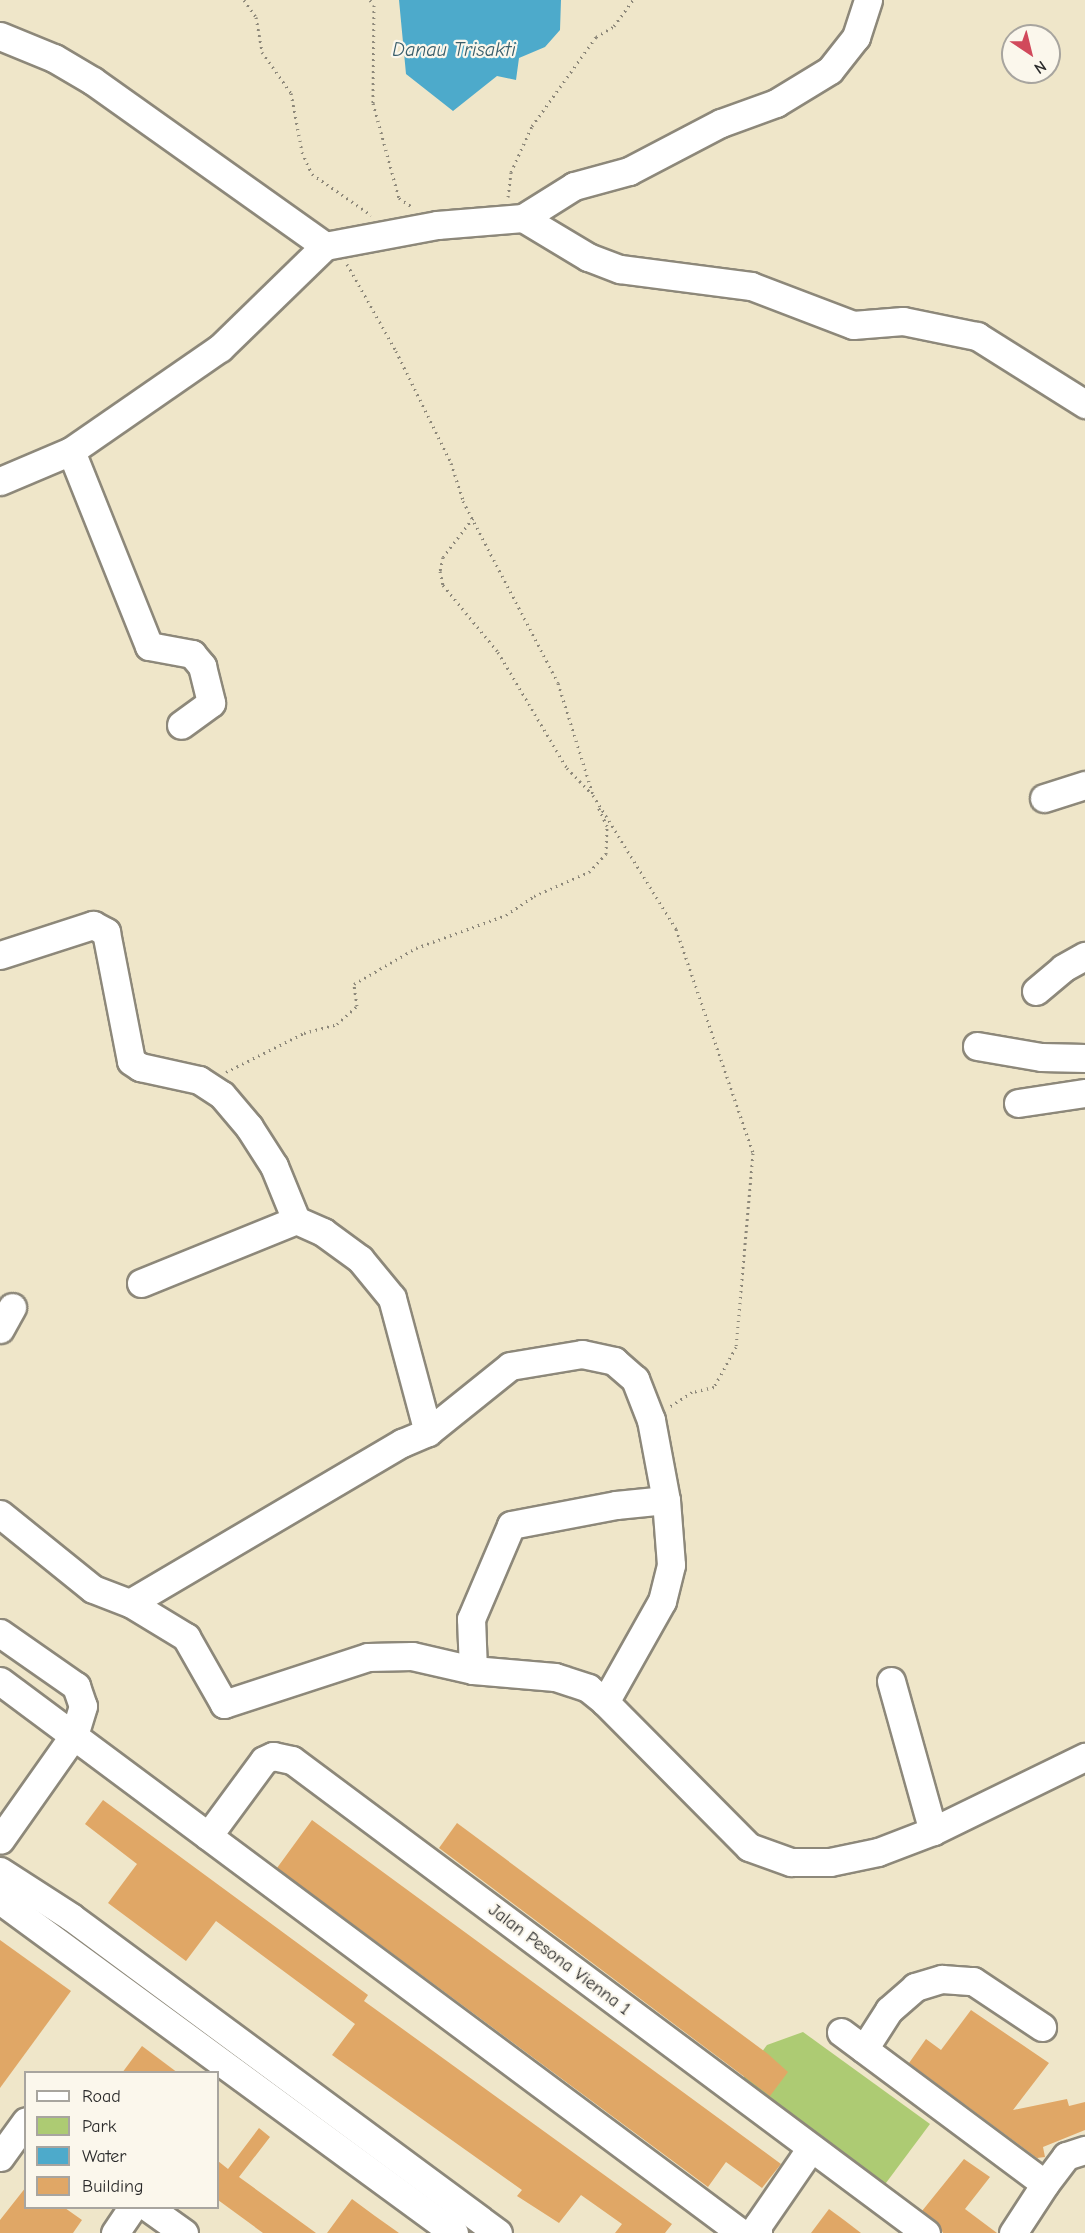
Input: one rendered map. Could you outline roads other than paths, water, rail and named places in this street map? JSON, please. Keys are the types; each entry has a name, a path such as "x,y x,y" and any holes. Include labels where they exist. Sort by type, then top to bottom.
{"street":[{"path":"0,481 70,451 220,348 325,246 437,225 523,218 574,186 629,171 722,123 776,103 830,70 856,37 868,0"},
{"path":"0,36 54,58 120,99 325,246"},
{"path":"523,218 588,257 620,269 751,286 853,325 903,321 977,336 1085,405"},
{"path":"70,451 149,646 192,654 202,666 211,703 181,725"},
{"path":"1044,798 1085,785"},
{"path":"0,955 93,925 106,932 131,1061 140,1067 203,1082 222,1095 249,1126 274,1167 296,1220 323,1232 360,1259 392,1298 428,1432"},
{"path":"1036,991 1063,968 1085,956"},
{"path":"977,1046 1041,1057 1085,1058"},
{"path":"1018,1104 1085,1093"},
{"path":"141,1283 296,1220"},
{"path":"130,1603 402,1443 428,1432 510,1366 582,1354 614,1361 635,1379 651,1420 666,1500 671,1564 663,1601 605,1701"},
{"path":"473,1670 471,1619 511,1525 571,1512 666,1500"},
{"path":"0,1514 93,1589 130,1603 186,1637 224,1704 368,1657 412,1656 473,1670 555,1677 588,1688 605,1701 749,1847 791,1862 830,1862 879,1852 933,1831 1085,1757"},
{"path":"0,1633 76,1686 83,1706 74,1735 0,1840"},
{"path":"0,1681 745,2231 811,2148"},
{"path":"891,1681 933,1831"},
{"name":"Jalan Pesona Vienna 1","path":"208,1836 264,1760 273,1756 292,1760 926,2233"},
{"path":"0,1871 71,1917 445,2223"},
{"path":"0,1900 223,2065 445,2223 481,2228"},
{"path":"864,2049 889,2010 915,1987 942,1978 973,1981 1041,2027"},
{"path":"841,2032 1045,2184"},
{"path":"0,2157 24,2123"},
{"path":"1013,2233 1066,2156 1085,2150"},
{"path":"116,2233 131,2209"},
{"path":"150,2209 184,2233"}],"water":[{"name":"Danau Trisakti","path":"399,0 561,0 560,30 545,47 519,58 516,80 497,76 453,111 406,74"}]}
